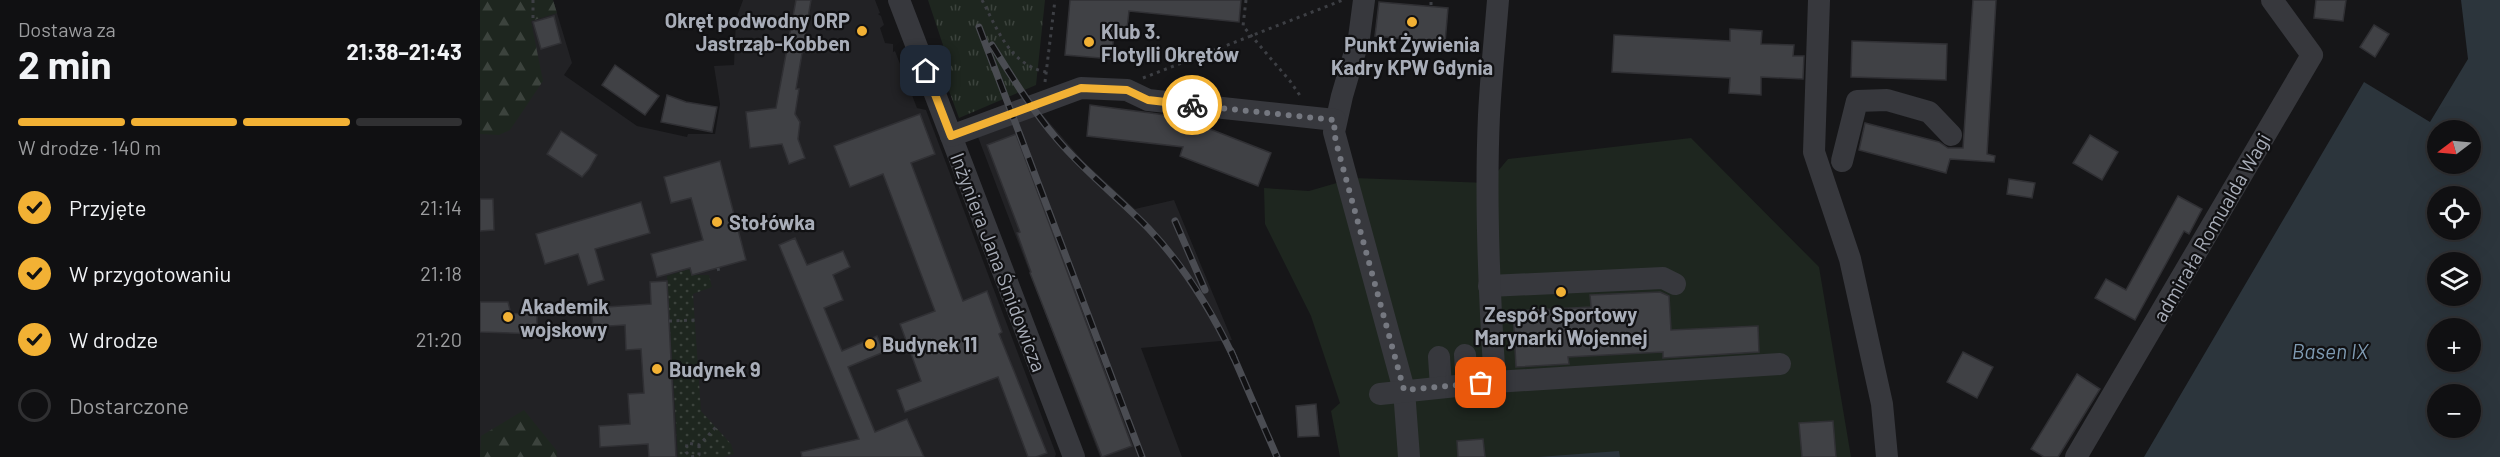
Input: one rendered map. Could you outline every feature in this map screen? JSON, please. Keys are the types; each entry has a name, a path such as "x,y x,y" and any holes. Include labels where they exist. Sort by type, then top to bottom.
{"street":[{"name":"Inżyniera Jana Śmidowicza","path":"898,0 1074,457"},
{"path":"1325,118 1359,38 1364,0"},
{"path":"1495,381 1489,286 1489,116 1498,0"},
{"path":"1819,0 1814,152 1850,260 1882,404 1887,457"},
{"name":"admirała Romualda Wagi","path":"2076,457 2312,55 2272,0"},
{"path":"951,136 1081,88 1127,90 1148,100 1325,118"},
{"path":"1842,161 1857,101 1887,100 1929,112 1951,135"},
{"path":"1325,118 1334,132 1404,390 1409,457"},
{"path":"1489,286 1663,278 1674,284"},
{"path":"1465,356 1467,384"},
{"path":"1439,357 1441,387"},
{"path":"1380,394 1495,381 1780,364"}],"path":[{"path":"533,0 533,18"},
{"path":"982,0 1005,43 1017,58 1032,69 1046,72"},
{"path":"1042,104 1055,0"},
{"path":"1246,0 1244,26 1290,81 1325,118"},
{"path":"1138,80 1343,0"},
{"path":"669,321 695,320"},
{"path":"672,368 698,367"},
{"path":"699,445 687,443 686,452 691,457 699,455 699,445 716,427"}],"shaded area":[{"path":"480,0 553,0 572,63 564,75 637,126 687,137 688,134 715,134 720,104 714,66 734,65 736,19 743,0 875,0 880,13 878,14 884,25 880,28 885,43 893,44 893,52 895,51 917,108 926,110 1056,454 1055,457 480,457"},
{"path":"1041,113 1083,161 1135,209 1174,200 1232,340 1141,348 1182,457 1100,457 978,137"}],"green space":[{"path":"480,0 553,0 557,13 531,21 543,81 510,130 499,135 480,134"},
{"path":"928,0 1045,0 1036,85 959,118 941,69 943,45"},
{"name":"Zespół Sportowy Marynarki Wojennej","path":"1691,138 1819,267 1851,457 1340,457 1331,411 1340,403 1311,316 1265,224 1264,188 1309,191 1354,178 1488,183 1508,159"},
{"path":"689,269 692,275 709,275 712,287 693,294 701,411 731,444 734,454 724,457 678,457 667,276"},
{"path":"524,410 557,451 557,457 480,457 481,436"}],"water":[{"name":"Basen IX","path":"2461,0 2500,0 2500,457 2144,457 2364,82 2427,120 2427,174 2481,174 2481,120 2431,120 2468,59"},
{"path":"1619,451 1620,457 1538,457"}],"building":[{"path":"796,0 811,0 796,89 799,89 795,114 800,122 798,139 805,158 789,164 782,144 750,148 746,112 776,108"},
{"name":"Klub 3. Flotylli Okrętów","path":"1070,0 1241,0 1239,22 1129,11 1127,29 1114,27 1112,59 1065,55"},
{"path":"1973,0 1996,0 1987,154 1995,156 1994,162 1950,159 1946,173 1859,150 1865,123 1939,142 1948,148 1963,148"},
{"path":"2316,0 2346,0 2343,21 2314,18"},
{"name":"Punkt Żywienia Kadry KPW Gdynia","path":"1379,2 1448,8 1445,43 1375,36"},
{"path":"554,16 561,43 541,49 533,22"},
{"path":"2374,25 2389,34 2375,57 2360,47"},
{"path":"1730,29 1762,31 1761,44 1794,45 1793,56 1804,56 1803,79 1761,77 1761,95 1729,93 1730,78 1612,72 1614,35 1730,41"},
{"path":"1852,41 1947,44 1946,80 1851,77"},
{"path":"615,65 659,96 645,115 602,85"},
{"path":"667,95 686,102 717,107 712,132 661,122"},
{"path":"1090,105 1173,116 1173,118 1192,122 1271,153 1258,186 1180,156 1183,147 1087,136"},
{"path":"920,114 935,154 911,163 963,301 987,291 1002,332 999,334 1047,453 1036,457 1028,457 998,377 905,412 897,390 921,381 900,324 935,311 883,174 850,187 834,146"},
{"path":"561,131 597,155 582,177 547,154"},
{"path":"1016,134 1132,446 1102,457 1030,273 1017,233 1020,232 987,145"},
{"path":"2090,135 2118,152 2102,180 2073,163"},
{"name":"Stołówka","path":"720,161 746,260 692,275 690,268 657,277 651,254 703,240 691,198 671,203 664,177"},
{"path":"2009,179 2035,183 2032,198 2007,194"},
{"path":"2178,196 2202,209 2189,234 2184,231 2135,320 2095,298 2106,279 2126,290"},
{"path":"480,199 493,199 494,230 480,231"},
{"path":"641,202 650,233 595,249 604,280 588,285 578,254 545,264 536,234"},
{"name":"Budynek 11","path":"795,238 807,265 843,251 850,267 833,275 843,300 824,308 842,351 877,336 884,352 848,367 875,432 907,419 924,457 802,457 801,452 859,439 779,245"},
{"name":"Budynek 9","path":"667,281 676,457 649,457 648,444 600,447 599,426 630,424 628,394 644,393 641,349 626,350 625,325 593,327 591,308 651,304 650,282"},
{"path":"1660,292 1669,296 1671,330 1758,326 1759,352 1663,358 1663,352 1568,357 1569,364 1516,367 1513,311 1591,307 1590,295"},
{"name":"Akademik wojskowy","path":"480,302 508,302 511,314 537,312 537,334 480,332"},
{"path":"1963,352 1993,367 1977,398 1947,382"},
{"path":"2077,374 2100,389 2058,457 2044,457 2031,449"},
{"path":"1316,404 1319,436 1298,437 1296,406"},
{"path":"1833,421 1836,457 1802,457 1799,423"},
{"path":"1483,439 1485,457 1458,457 1457,441"}],"railway":[{"path":"979,27 1142,457"},
{"path":"992,45 1031,105 1057,139 1149,229 1174,258 1206,306 1234,358"},
{"path":"1175,221 1205,290"},
{"path":"1231,351 1277,457"}],"way so far":[{"path":"1192,105 1335,120 1334,132 1337,146 1404,390 1481,383"}],"place":[{"name":"Punkt Żywienia Kadry KPW Gdynia","path":"1412,22"},
{"name":"Okręt podwodny ORP Jastrząb-Kobben","path":"862,31"},
{"name":"Klub 3. Flotylli Okrętów","path":"1089,42"},
{"name":"Stołówka","path":"717,222"},
{"name":"Zespół Sportowy Marynarki Wojennej","path":"1561,292"},
{"name":"Akademik wojskowy","path":"508,317"},
{"name":"Budynek 11","path":"870,344"},
{"name":"Budynek 9","path":"657,369"}],"route":[{"path":"926,71 951,136 1081,88 1127,90 1148,100 1192,105"}]}
